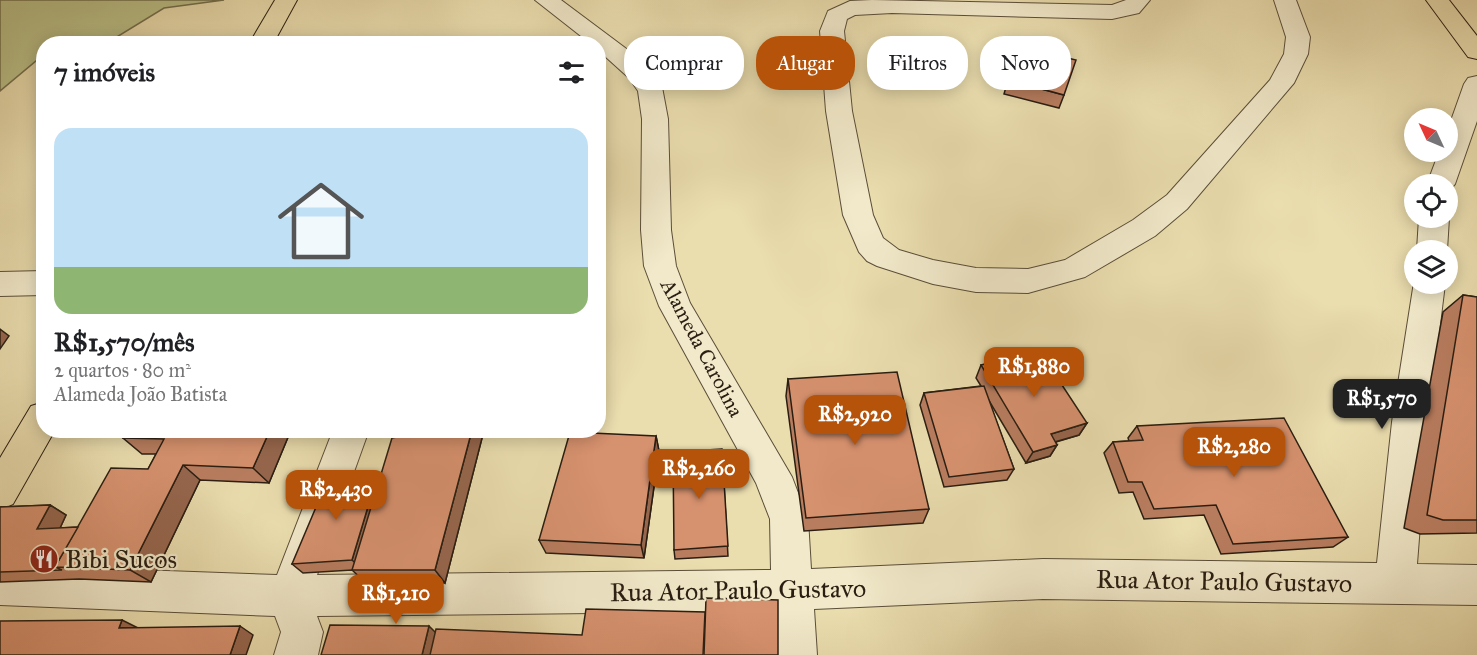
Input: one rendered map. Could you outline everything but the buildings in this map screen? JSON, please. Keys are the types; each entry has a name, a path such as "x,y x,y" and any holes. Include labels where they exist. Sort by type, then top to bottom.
{"main road":[{"path":"266,36 286,0"},
{"path":"1437,0 1477,52"},
{"path":"0,492 36,431"}],"street":[{"name":"Alameda Carolina","path":"546,0 595,36"},
{"path":"1139,0 1131,8 1112,12 892,6 850,8 836,16 832,31 839,111 858,215 870,244 878,253 933,272 976,280 1028,281 1074,268 1152,221 1177,202 1281,83 1296,54 1298,38 1285,0"},
{"name":"Alameda Carolina","path":"606,46 647,83 654,101 656,230 660,266 675,306 773,477 789,519 795,655"},
{"path":"1445,174 1477,84"},
{"path":"0,284 36,283"},
{"path":"1395,584 1410,422 1428,294"},
{"path":"296,655 302,632 289,596 348,438"},
{"name":"Rua Ator Paulo Gustavo","path":"0,585 289,596 793,590 1043,579 1477,585"}],"green space":[{"path":"0,0 224,0 164,8 118,36 36,36 36,61 0,91"}],"place":[{"name":"Bibi Sucos","path":"44,559"}]}
